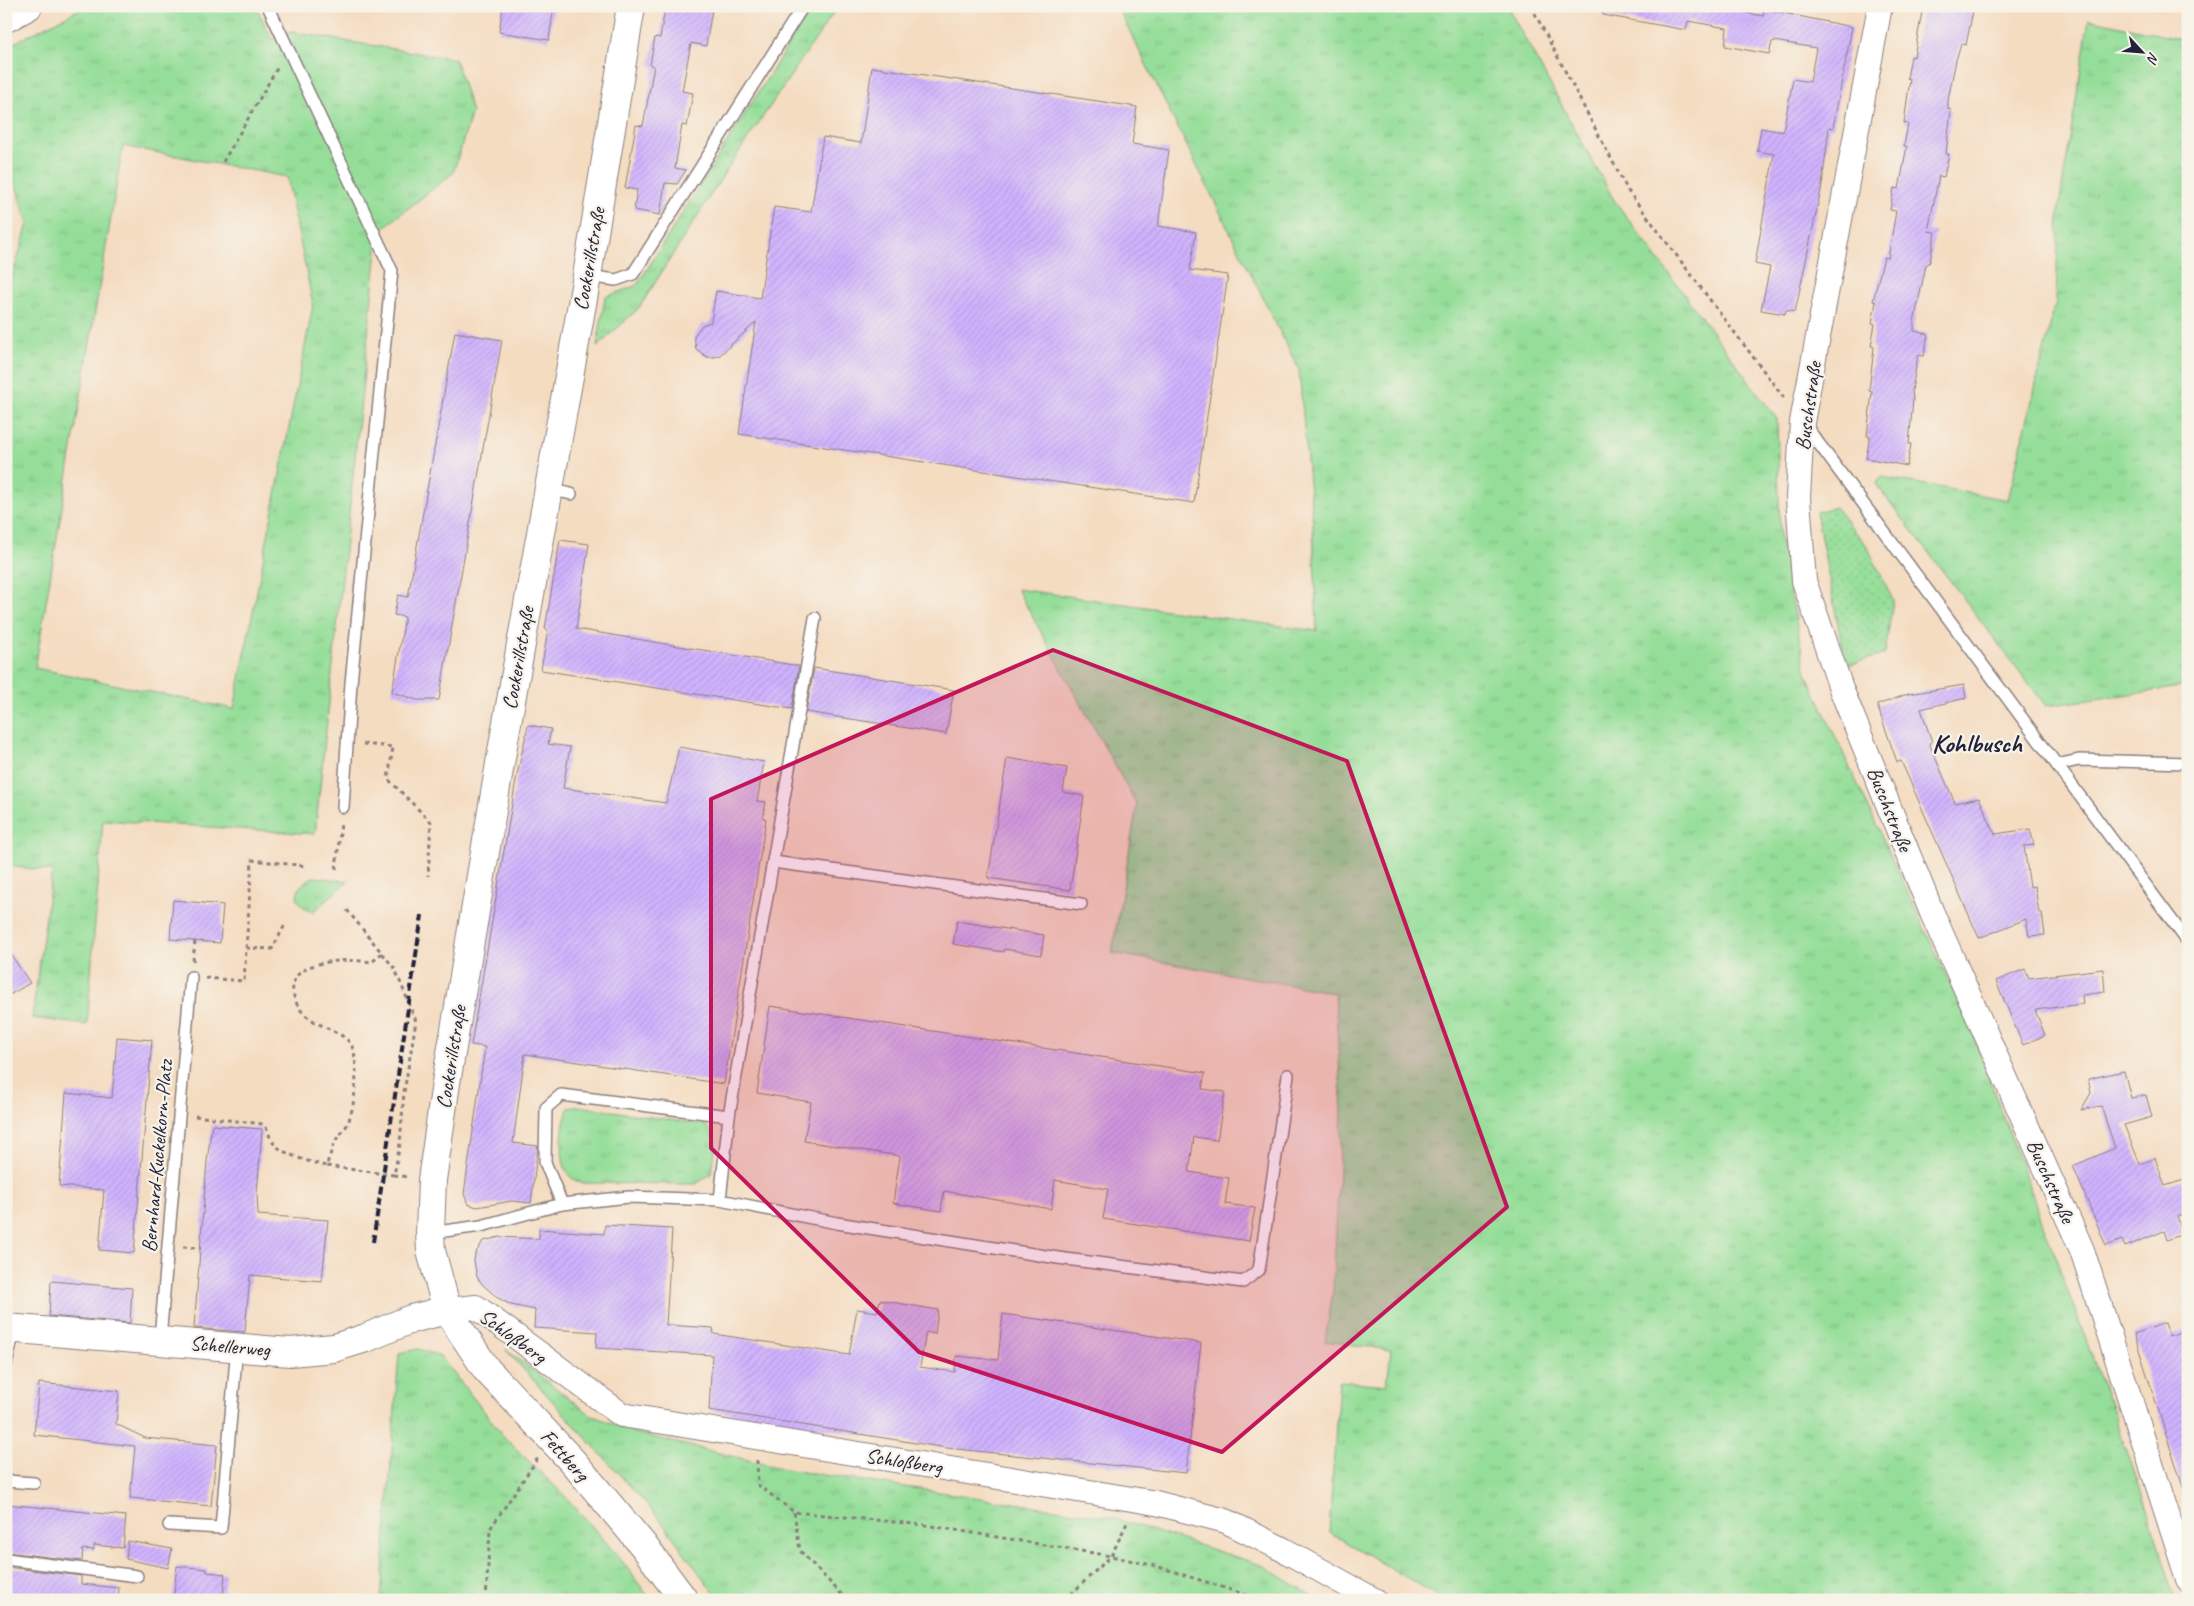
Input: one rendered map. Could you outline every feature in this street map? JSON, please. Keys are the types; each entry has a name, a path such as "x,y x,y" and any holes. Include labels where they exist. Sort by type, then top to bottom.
{"main road":[{"path":"6,18 28,6"},
{"name":"Cockerillstraße","path":"447,1310 431,1251 432,1180 479,881 560,491 587,276 631,6"},
{"name":"Schellerweg","path":"10,1328 160,1339 290,1352 334,1348 366,1338 411,1319 447,1310"},
{"name":"Fettberg","path":"447,1310 486,1370 550,1438 643,1545 684,1600"}],"street":[{"name":"Buschstraße","path":"1880,6 1802,422 1798,498 1804,581 1842,691 1932,913 2082,1250 2188,1579"},
{"name":"Schloßberg","path":"447,1310 476,1307 622,1415 1156,1503 1226,1521 1284,1550 1374,1600"}],"lane":[{"path":"268,6 392,271 347,743 343,807"},
{"path":"587,276 616,280 633,274 803,6"},
{"path":"1802,422 2188,942"},
{"path":"720,1200 729,1116 816,618"},
{"path":"2057,765 2078,760 2188,763"},
{"path":"774,862 1081,904"},
{"name":"Bernhard-Kuckelkorn-Platz","path":"160,1339 191,976"},
{"path":"430,1233 481,1226 562,1204 629,1197 720,1200 837,1224 1010,1251 1242,1282 1259,1270 1288,1075"},
{"path":"562,1204 545,1162 546,1108 561,1095 729,1116"},
{"path":"6,1365 10,1328"},
{"path":"169,1525 221,1528 237,1347"},
{"path":"6,1481 34,1483"},
{"path":"6,1559 138,1576"}],"path":[{"path":"1531,6 1628,191 1802,422"},
{"path":"223,162 288,50"},
{"path":"347,743 393,747 388,779 431,822 428,876"},
{"path":"336,868 340,828"},
{"path":"195,941 191,976 244,981 252,860 306,866"},
{"path":"347,910 396,969 416,1021 404,1092 400,1144 394,1175"},
{"path":"246,948 272,949 286,922"},
{"path":"326,1166 334,1144 347,1123 356,1077 354,1051 349,1040 314,1022 298,1006 293,988 295,977 304,969 326,961 351,959 372,962 382,953"},
{"path":"179,1115 263,1124 267,1128 273,1142 297,1158 326,1166 432,1180"},
{"path":"756,1437 758,1485 794,1512 925,1525 1111,1556 1156,1566 1250,1596 1255,1600"},
{"path":"486,1600 490,1529 550,1438"},
{"path":"1065,1600 1111,1556 1138,1500"},
{"path":"794,1512 800,1551 847,1600"}],"highlighted area":[{"path":"1053,650 1347,761 1507,1207 1222,1452 919,1352 711,1148 711,799"}],"green space":[{"path":"86,6 256,6 272,39 291,32 455,59 472,112 453,173 379,231 315,834 103,820 87,1025 32,1018 52,871 6,866 6,298 28,224 6,153 6,47","holes":["123,146 287,177 313,305 234,709 35,668"]},
{"path":"813,6 838,6 724,174 639,308 597,347 605,297 635,286 639,282"},
{"path":"1117,6 1507,6 1614,200 1777,419 1780,536 1806,673 1971,1029 2134,1470 2176,1600 1445,1600 1329,1532 1339,1381 1387,1385 1391,1350 1325,1341 1333,1291 1342,1110 1335,993 1112,953 1137,805 1017,589 1317,631 1313,527 1299,370"},
{"path":"2089,19 2188,41 2188,686 2046,706 1876,484 1882,477 2008,500 2056,301 2059,207"},
{"path":"1835,507 1867,546 1893,600 1885,654 1846,666 1816,512"},
{"path":"313,877 348,881 313,912 301,904 297,894 302,885"},
{"path":"578,1106 705,1125 710,1130 715,1141 715,1154 711,1174 696,1184 581,1183 572,1179 565,1168 562,1141 566,1114 569,1108"},
{"path":"418,1349 440,1356 505,1438 565,1496 619,1557 651,1600 381,1600 399,1353"},
{"path":"505,1349 591,1415 632,1432 789,1470 1110,1517 1264,1566 1318,1600 719,1600 659,1518"}],"building":[{"path":"503,6 554,6 549,40 499,32"},
{"path":"680,6 712,9 706,46 691,43 682,91 693,93 687,126 682,125 675,168 686,170 677,184 665,183 660,215 634,210 637,190 625,188 636,125 643,126 654,66 650,65 655,37 660,38 665,8 680,10"},
{"path":"1604,6 1710,6 1763,16 1764,9 1852,27 1833,128 1829,127 1822,185 1795,312 1786,310 1785,314 1761,310 1770,267 1755,264 1774,154 1757,151 1761,128 1783,132 1793,79 1810,82 1816,48 1774,41 1772,42 1769,54 1725,46 1727,28 1688,21 1686,30 1603,15"},
{"path":"1923,6 1974,6 1966,45 1961,44 1956,60 1948,100 1948,109 1951,110 1946,154 1949,154 1944,177 1939,176 1928,231 1935,232 1930,262 1926,265 1914,322 1914,331 1928,334 1924,356 1918,355 1912,390 1909,444 1911,444 1907,466 1866,458 1870,436 1867,436 1872,392 1869,391 1874,347 1871,346 1875,324 1872,323 1876,302 1873,301 1884,257 1888,258 1896,211 1890,210 1894,188 1899,189 1907,146 1904,146 1908,124 1904,123 1910,79 1907,78 1911,56 1914,57"},
{"path":"872,67 1137,107 1132,144 1169,150 1158,226 1196,232 1190,270 1228,275 1194,503 739,434 756,322 720,355 714,357 707,357 696,349 694,336 702,325 711,322 716,291 760,298 774,207 811,212 823,137 861,143"},
{"path":"455,332 502,340 439,700 417,700 392,692 405,617 394,615 398,595 408,597"},
{"path":"560,540 589,544 576,629 799,666 792,709 541,670 548,630 545,629"},
{"path":"814,668 954,690 946,734 806,712"},
{"path":"1964,685 1966,698 1921,709 1932,742 1929,743 1955,803 1979,798 1995,834 2030,829 2034,845 2024,846 2030,887 2035,886 2045,935 2029,936 2026,919 1979,938 1901,761 1897,762 1877,705 1908,694"},
{"path":"528,725 551,729 548,744 570,747 563,788 666,803 679,747 764,762 757,801 766,802 763,818 766,819 724,1084 525,1054 513,1143 538,1146 531,1203 512,1201 477,1207 468,1204 464,1194 485,1047 471,1045 516,780"},
{"path":"1007,758 1067,768 1063,792 1084,796 1070,890 988,878"},
{"path":"173,900 223,905 220,943 170,939"},
{"path":"957,921 1044,935 1041,955 1004,949 1004,952 953,944"},
{"path":"6,947 30,983 6,997"},
{"path":"2025,969 2029,978 2103,969 2105,992 2082,995 2083,1004 2035,1010 2045,1035 2023,1045 1996,981"},
{"path":"770,1006 1205,1073 1202,1089 1225,1092 1217,1140 1194,1137 1189,1172 1229,1178 1225,1204 1255,1208 1249,1241 1103,1219 1108,1189 1055,1180 1051,1209 944,1191 941,1211 893,1203 900,1156 804,1141 811,1102 757,1093"},
{"path":"117,1037 152,1040 134,1253 99,1250 104,1190 59,1186 66,1093 112,1098"},
{"path":"2124,1071 2131,1098 2146,1095 2152,1117 2124,1125 2140,1164 2155,1158 2165,1186 2184,1180 2188,1190 2188,1212 2177,1216 2183,1234 2167,1240 2164,1231 2125,1247 2122,1240 2106,1246 2073,1166 2115,1148 2101,1106 2081,1110 2091,1093 2088,1079"},
{"path":"212,1125 262,1129 257,1194 258,1215 328,1220 322,1281 250,1275 245,1332 194,1328 207,1161"},
{"path":"605,1225 672,1229 666,1325 713,1328 714,1334 849,1355 857,1309 877,1312 880,1300 938,1310 935,1334 926,1332 920,1367 955,1372 956,1356 998,1360 1003,1314 1201,1343 1186,1473 947,1448 709,1410 712,1355 596,1348 597,1332 534,1328 535,1310 511,1305 498,1298 477,1277 474,1261 475,1254 483,1241 500,1237 539,1239 539,1229 604,1234"},
{"path":"51,1281 132,1288 130,1323 49,1316"},
{"path":"2165,1323 2169,1336 2188,1329 2188,1489 2184,1490 2134,1334"},
{"path":"39,1383 119,1391 116,1424 145,1438 217,1445 211,1506 130,1498 135,1446 34,1435"},
{"path":"6,1504 126,1516 123,1548 94,1545 94,1550 83,1549 82,1561 6,1552"},
{"path":"128,1541 172,1549 168,1568 126,1559"},
{"path":"177,1566 207,1569 207,1572 225,1574 223,1600 173,1600"},
{"path":"6,1567 81,1576 81,1584 119,1588 118,1600 6,1600"}],"railway":[{"path":"373,1242 422,915"}],"district":[{"name":"Kohlbusch","path":"1977,743"}]}
